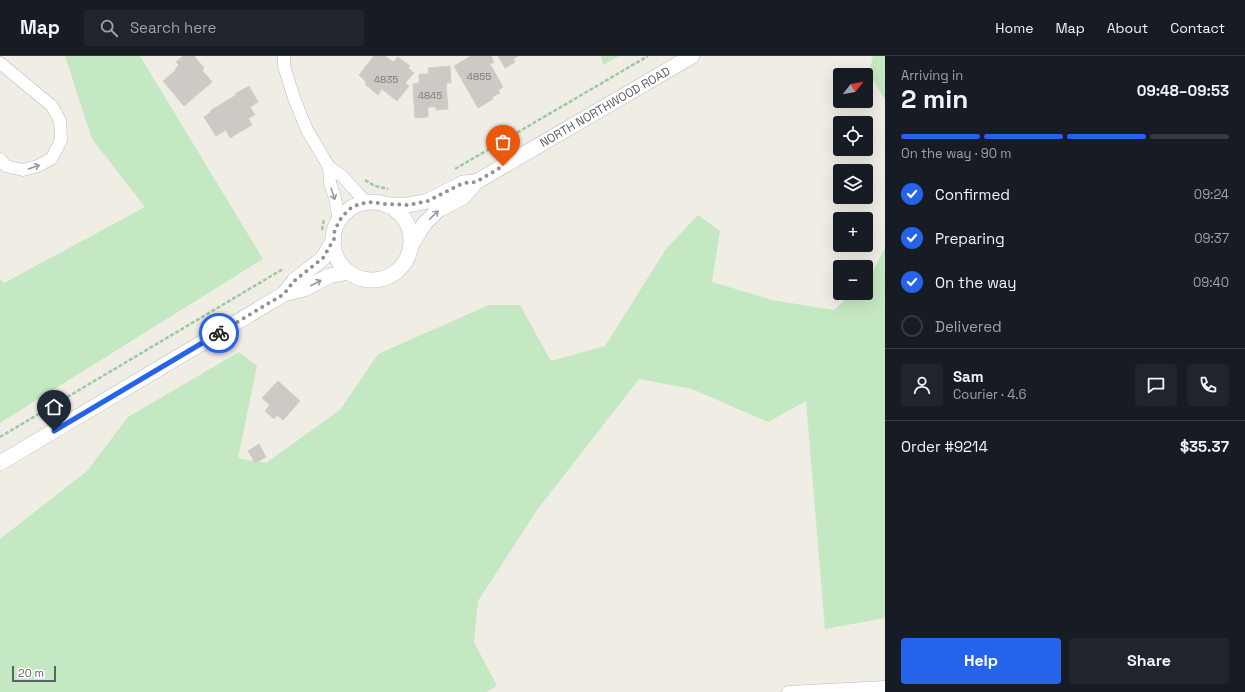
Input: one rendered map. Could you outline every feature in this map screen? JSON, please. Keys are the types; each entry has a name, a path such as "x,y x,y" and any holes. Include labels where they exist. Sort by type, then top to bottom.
{"street":[{"path":"284,56 284,66 294,98 307,130 329,167 342,176 362,198 368,202"},
{"name":"NORTH NORTHWOOD ROAD","path":"411,246 424,224 438,210 463,196 476,182 692,56"},
{"path":"0,63 52,106 60,121 61,140 52,158 38,166 23,170 6,166 0,159"},
{"path":"329,167 330,184 335,198 339,221"},
{"name":"NORTH NORTHWOOD ROAD","path":"386,204 408,205 428,201 463,183 476,182"},
{"path":"368,202 386,204 397,211 405,221 410,233 411,246 404,262 391,274 379,279 365,279 349,272 339,260 336,254 334,233 339,221 348,210 368,202"},
{"path":"284,294 294,281 323,258 334,239"},
{"path":"0,463 284,294 304,289 329,276 349,272"},
{"path":"788,692 885,687"}],"green space":[{"path":"65,56 140,56 263,259 0,423 0,279 4,283 145,207 92,139"},
{"path":"601,56 619,56 603,65"},
{"path":"873,56 885,56 885,100 873,80 873,68 870,68"},
{"path":"698,215 720,231 712,282 772,300 834,310 845,300 873,300 873,270 885,248 885,618 825,629 806,401 768,422 692,389 639,379 537,510 478,601 474,642 497,686 486,692 0,692 0,539 87,471 128,417 239,352 257,366 238,458 266,463 340,410 378,354 489,305 520,305 551,361 605,346 666,249"}],"building":[{"path":"183,56 194,56 204,68 202,70 212,82 184,106 163,81 176,70 175,69 179,65 176,62"},
{"path":"374,56 385,56 393,62 398,57 410,66 408,68 414,73 405,83 409,86 397,101 382,89 378,95 365,84 366,82 359,75"},
{"path":"471,56 491,56 494,62 490,64 503,87 498,90 500,93 492,97 493,99 478,108 454,66"},
{"path":"498,56 518,56 513,59 515,62 505,68"},
{"path":"450,66 451,83 446,83 448,109 436,110 436,107 428,107 428,117 415,118 413,84 419,83 419,74 429,74 428,68"},
{"path":"249,86 258,102 250,107 255,115 248,118 252,125 230,138 226,130 216,136 204,117 211,112 210,111"},
{"path":"278,381 300,401 283,420 277,415 274,419 265,411 270,405 262,398"},
{"path":"259,444 266,457 255,463 248,451"}],"way so far":[{"path":"219,333 284,294 294,281 323,258 334,239 334,233 339,221 348,210 354,206 368,202 408,205 428,201 463,183 476,182 503,166"}],"route":[{"path":"54,431 219,333"}]}
